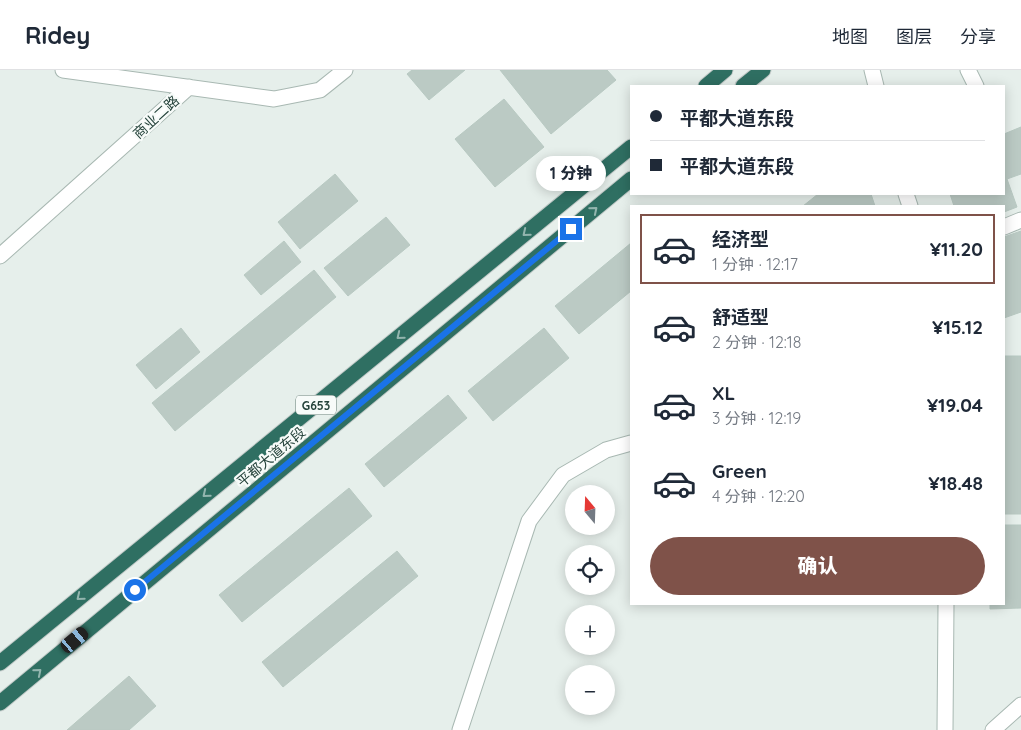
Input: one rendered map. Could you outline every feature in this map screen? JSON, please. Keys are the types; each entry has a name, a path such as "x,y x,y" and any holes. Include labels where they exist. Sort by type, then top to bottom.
{"highway":[{"path":"707,85 725,70"},
{"path":"744,85 763,70"},
{"name":"平都大道东段","path":"0,663 630,148"},
{"name":"平都大道东段","path":"0,703 630,180"}],"street":[{"path":"63,70 189,87"},
{"name":"商业二路","path":"0,256 189,87 274,99 320,90 345,70"},
{"path":"872,70 876,85"},
{"path":"968,70 976,85"},
{"path":"1005,226 1021,220"},
{"path":"460,730 529,521 563,475 606,450 630,444"},
{"path":"945,730 946,605"},
{"path":"993,730 1021,705"}],"building":[{"path":"412,70 465,70 429,100 407,74"},
{"path":"500,70 607,70 616,80 551,134"},
{"path":"504,99 544,147 495,187 455,139"},
{"path":"1021,127 1021,174 1007,179 1017,207 1005,212 1005,205 954,205 950,195 1005,195 1005,134"},
{"path":"335,174 358,201 300,249 278,222"},
{"path":"817,195 871,195 875,205 804,205"},
{"path":"386,217 410,245 348,296 324,268"},
{"path":"1021,231 1021,312 1005,318 1005,237"},
{"path":"284,241 301,262 261,295 244,275"},
{"path":"630,244 630,292 579,334 555,306"},
{"path":"314,270 336,297 175,431 152,403"},
{"path":"181,328 200,352 156,389 136,365"},
{"path":"544,328 569,358 493,421 468,391"},
{"path":"1005,356 1021,356 1021,514 1005,514"},
{"path":"448,395 467,418 384,487 365,464"},
{"path":"349,488 372,516 242,622 219,595"},
{"path":"1005,525 1021,525 1021,608 990,609 990,605 1005,605"},
{"path":"397,551 418,576 283,687 262,662"},
{"path":"129,676 156,706 129,730 67,730"}],"route":[{"path":"135,590 571,229"}]}
